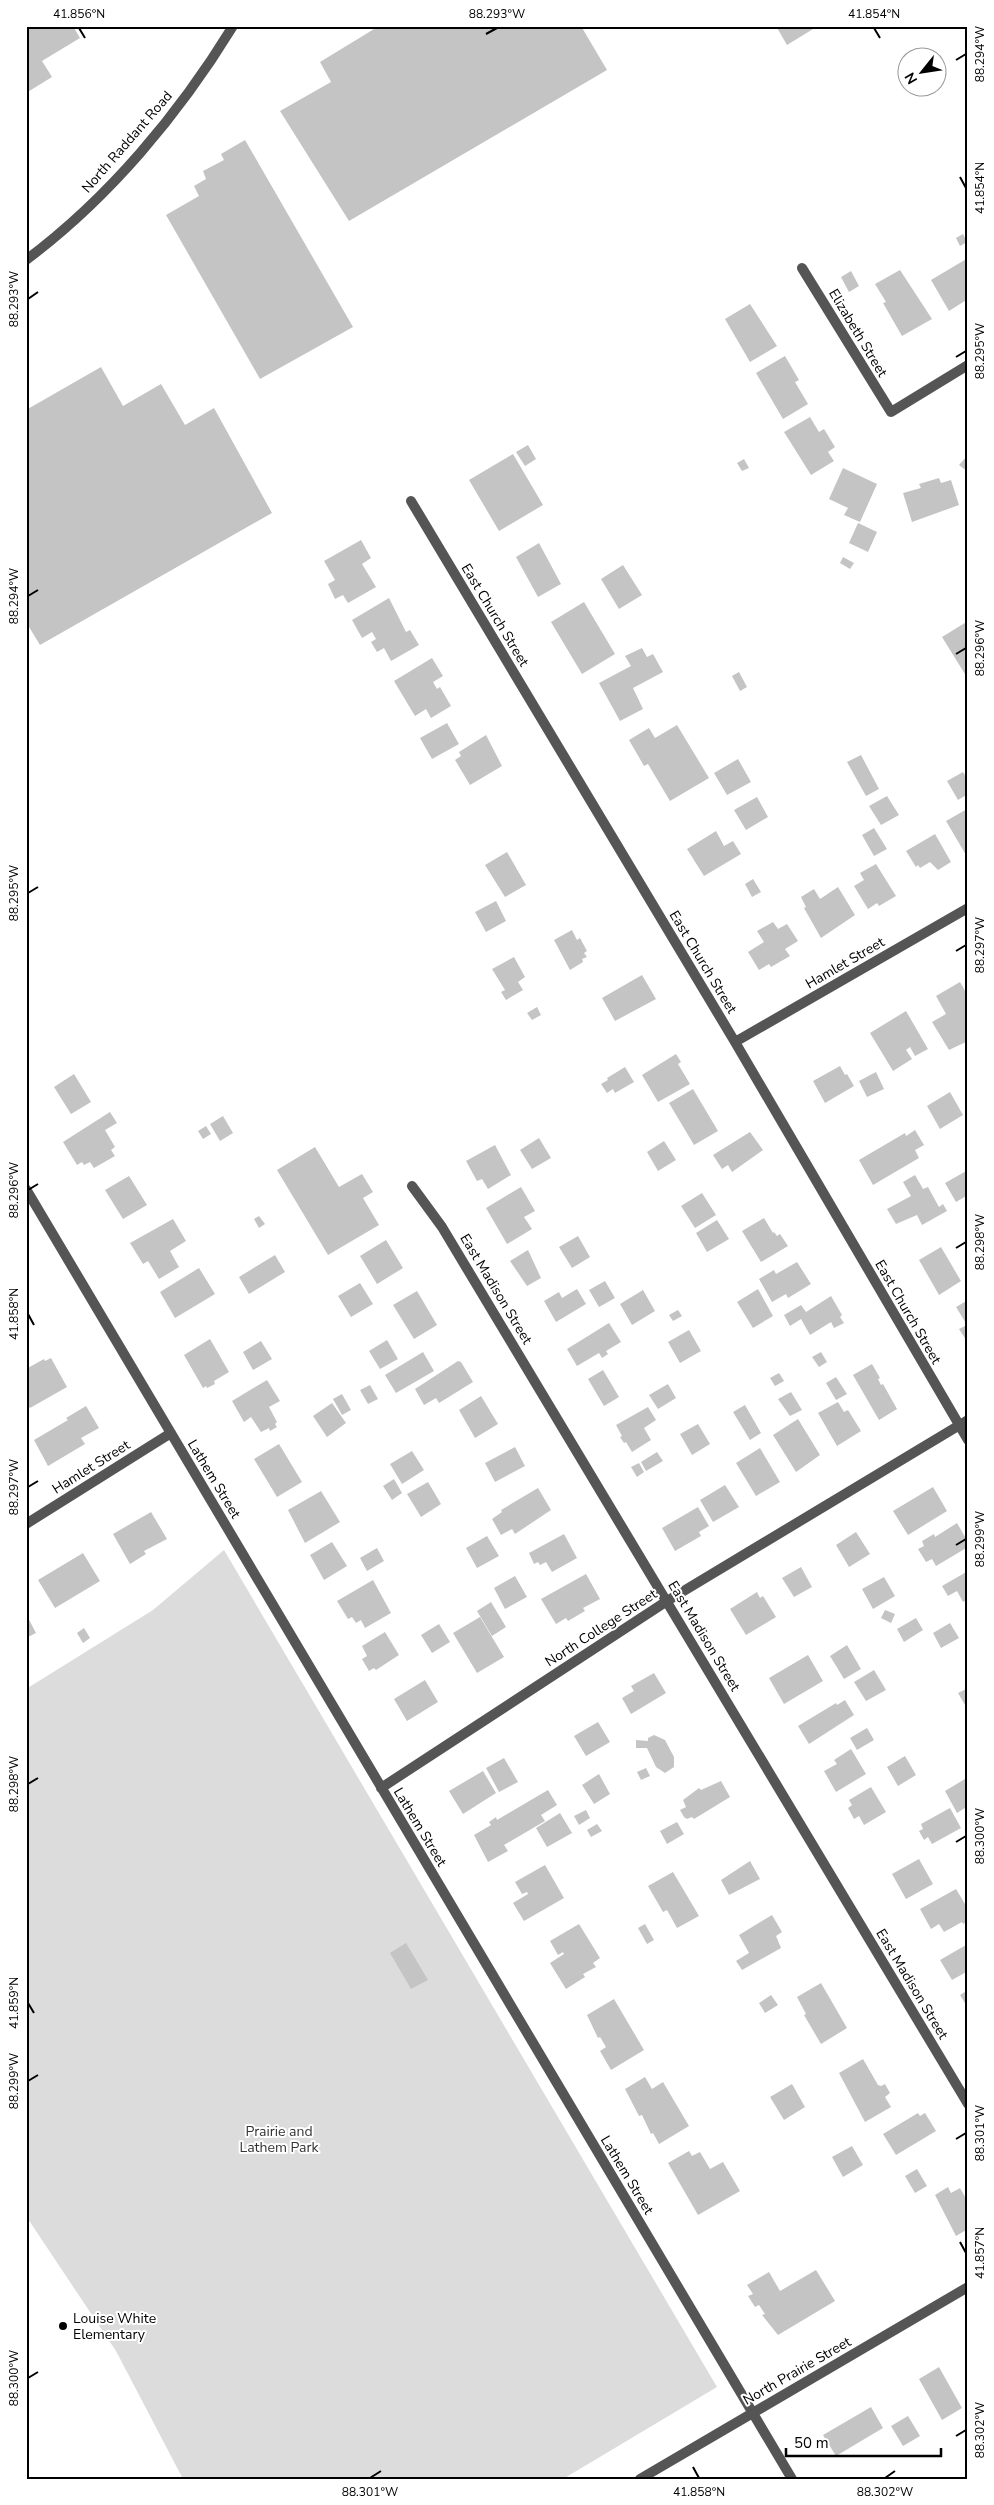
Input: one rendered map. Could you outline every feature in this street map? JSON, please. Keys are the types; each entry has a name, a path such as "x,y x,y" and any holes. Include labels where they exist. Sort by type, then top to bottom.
{"street":[{"name":"North Raddant Road","path":"26,260 84,211 127,166 176,110 232,26"},
{"name":"Elizabeth Street","path":"802,268 891,412 968,365"},
{"name":"East Church Street","path":"411,501 963,1422 968,1440"},
{"name":"Hamlet Street","path":"735,1042 968,908"},
{"name":"East Madison Street","path":"412,1186 442,1227 968,2104"},
{"name":"Lathem Street","path":"26,1189 792,2479"},
{"name":"North College Street","path":"381,1788 667,1601 963,1422"},
{"name":"Hamlet Street","path":"26,1524 171,1433"},
{"name":"North Prairie Street","path":"640,2479 968,2287"}],"green space":[{"name":"Prairie and Lathem Park","path":"224,1550 717,2387 563,2479 183,2479 116,2351 26,2216 26,1689 153,1610"}],"building":[{"path":"26,26 73,26 80,38 42,61 52,77 26,93"},
{"path":"379,26 581,26 607,70 349,221 280,111 331,82 320,62"},
{"path":"776,26 818,26 787,45"},
{"path":"245,140 353,327 260,379 166,215 199,196 194,186 206,179 203,171 224,160 221,154"},
{"path":"963,234 967,242 960,246 956,238"},
{"path":"968,258 968,299 949,311 931,280"},
{"path":"900,270 932,319 902,336 883,303 886,302 875,284"},
{"path":"851,271 859,286 849,292 841,277"},
{"path":"750,304 777,346 750,362 725,319"},
{"path":"785,356 799,380 795,382 808,404 783,419 756,373"},
{"path":"101,367 123,406 161,384 185,425 214,408 272,513 40,645 26,622 26,410"},
{"path":"810,417 819,432 824,429 835,447 828,452 834,461 811,475 784,432"},
{"path":"528,445 536,459 525,466 516,452"},
{"path":"513,454 543,505 499,531 469,480"},
{"path":"968,455 968,472 959,465"},
{"path":"744,459 749,468 742,471 737,463"},
{"path":"843,468 877,484 860,522 844,515 848,508 829,499"},
{"path":"939,478 941,483 951,480 959,505 912,522 903,493 921,488 919,484"},
{"path":"858,523 877,532 868,552 849,543"},
{"path":"361,540 371,558 362,564 376,587 348,603 343,595 335,599 328,584 335,580 324,561"},
{"path":"539,543 561,584 538,597 516,557"},
{"path":"843,557 854,563 850,569 840,563"},
{"path":"623,565 642,595 619,609 601,579"},
{"path":"389,598 406,632 410,630 419,645 391,661 384,648 377,652 371,642 376,639 372,632 362,638 352,620"},
{"path":"584,602 615,654 582,674 551,622"},
{"path":"968,621 968,679 942,637"},
{"path":"642,648 647,657 653,654 663,672 633,688 643,709 620,721 599,683 631,666 625,656"},
{"path":"432,658 443,676 433,682 437,689 440,687 451,706 431,718 426,709 415,716 394,681"},
{"path":"739,672 747,687 740,691 732,676"},
{"path":"447,723 459,744 432,759 420,738"},
{"path":"677,725 709,778 670,801 648,764 644,766 629,740 649,728 655,738"},
{"path":"486,735 502,766 470,785 455,760 461,756 459,752"},
{"path":"861,755 879,789 866,796 847,762"},
{"path":"738,759 751,782 727,795 714,773"},
{"path":"963,772 968,780 968,794 958,800 947,781"},
{"path":"887,796 899,815 881,825 869,806"},
{"path":"757,797 768,817 746,830 734,810"},
{"path":"967,809 968,854 966,855 946,821"},
{"path":"874,828 887,849 874,856 862,835"},
{"path":"716,831 724,846 733,841 741,854 704,876 687,849"},
{"path":"935,834 951,862 938,870 930,862 920,868 918,865 916,867 906,851"},
{"path":"507,852 526,885 505,897 485,865"},
{"path":"876,864 896,896 879,906 877,903 868,909 854,886 864,880 860,873"},
{"path":"753,879 761,892 752,897 745,884"},
{"path":"838,887 855,915 821,938 804,908 806,907 801,897 814,889 820,899"},
{"path":"496,901 506,921 486,932 475,912"},
{"path":"773,922 778,929 787,924 798,941 785,949 790,956 771,967 769,964 759,970 748,952 764,942 757,931"},
{"path":"572,930 577,940 580,938 587,951 584,953 587,957 582,959 583,962 570,970 554,940"},
{"path":"514,957 525,977 518,982 523,990 506,1000 501,992 505,990 492,969"},
{"path":"642,975 656,999 615,1021 602,998"},
{"path":"960,982 968,996 968,1041 949,1050 932,1022 946,1014 936,996"},
{"path":"537,1007 541,1015 532,1020 527,1013"},
{"path":"906,1011 928,1049 915,1056 910,1047 906,1050 912,1059 893,1071 870,1033"},
{"path":"676,1054 681,1062 678,1064 690,1084 658,1102 642,1075"},
{"path":"840,1066 854,1086 825,1103 813,1081"},
{"path":"625,1067 634,1082 615,1093 613,1089 607,1093 601,1084"},
{"path":"876,1072 884,1089 867,1097 859,1081"},
{"path":"74,1074 91,1102 71,1114 54,1087"},
{"path":"693,1089 718,1131 694,1145 669,1103"},
{"path":"950,1092 963,1115 940,1129 927,1106"},
{"path":"110,1112 117,1123 105,1130 115,1147 111,1150 115,1156 94,1168 90,1162 84,1165 82,1162 77,1165 63,1142"},
{"path":"223,1116 233,1133 220,1141 210,1124"},
{"path":"206,1126 211,1134 203,1139 198,1131"},
{"path":"915,1130 924,1145 915,1150 919,1158 873,1185 859,1160 905,1133 906,1136"},
{"path":"750,1132 763,1150 732,1172 728,1165 722,1169 713,1155"},
{"path":"539,1138 551,1158 532,1169 520,1150"},
{"path":"664,1141 676,1160 658,1171 647,1152"},
{"path":"495,1145 511,1175 488,1189 482,1179 477,1181 466,1161"},
{"path":"315,1147 339,1187 362,1174 373,1192 363,1198 379,1225 328,1255 277,1170"},
{"path":"968,1170 968,1195 956,1202 945,1183"},
{"path":"915,1175 923,1189 928,1187 939,1207 943,1204 947,1211 922,1225 917,1215 896,1224 887,1209 911,1196 903,1182"},
{"path":"129,1176 147,1205 123,1219 105,1190"},
{"path":"521,1187 535,1211 524,1217 532,1229 507,1244 486,1208"},
{"path":"702,1193 716,1215 695,1228 681,1206"},
{"path":"259,1216 265,1224 259,1228 254,1219"},
{"path":"764,1218 773,1233 777,1236 780,1234 788,1246 761,1262 742,1231"},
{"path":"173,1219 186,1241 170,1251 179,1267 159,1279 148,1261 143,1264 130,1243"},
{"path":"717,1220 729,1239 707,1252 696,1233"},
{"path":"578,1236 590,1257 572,1268 559,1247"},
{"path":"386,1240 403,1268 377,1284 360,1256"},
{"path":"941,1247 961,1281 939,1295 919,1260"},
{"path":"528,1250 541,1278 527,1286 510,1261"},
{"path":"275,1255 285,1272 249,1294 239,1277"},
{"path":"797,1262 811,1284 788,1298 786,1294 772,1302 759,1279 774,1270 776,1274"},
{"path":"199,1268 215,1294 175,1318 160,1292"},
{"path":"605,1281 615,1298 599,1307 589,1290"},
{"path":"360,1283 373,1304 351,1317 338,1296"},
{"path":"577,1289 586,1304 556,1322 544,1301 559,1292 562,1298"},
{"path":"758,1289 773,1316 753,1328 737,1302"},
{"path":"643,1290 655,1311 632,1325 620,1304"},
{"path":"417,1291 437,1325 414,1339 393,1305"},
{"path":"831,1296 842,1315 840,1317 844,1323 834,1328 831,1322 810,1335 801,1319 790,1326 784,1315 801,1305 806,1312"},
{"path":"968,1300 968,1343 959,1329 967,1325 956,1307"},
{"path":"678,1310 682,1316 673,1321 669,1315"},
{"path":"609,1323 621,1342 606,1351 608,1354 602,1358 599,1353 577,1366 567,1349"},
{"path":"689,1330 701,1351 680,1363 668,1342"},
{"path":"210,1339 229,1372 214,1381 215,1384 203,1388 184,1355"},
{"path":"387,1340 398,1359 380,1369 369,1351"},
{"path":"261,1341 272,1359 253,1370 243,1352"},
{"path":"423,1352 434,1371 396,1393 385,1375"},
{"path":"821,1352 827,1362 819,1367 812,1357"},
{"path":"51,1358 67,1387 30,1408 26,1404 26,1369 44,1359 45,1361"},
{"path":"458,1361 461,1362 473,1382 439,1403 436,1398 424,1405 415,1389"},
{"path":"872,1364 880,1378 878,1379 881,1385 883,1384 897,1409 879,1420 853,1375"},
{"path":"603,1370 619,1397 604,1406 588,1379"},
{"path":"779,1373 784,1381 775,1386 770,1378"},
{"path":"836,1377 847,1394 836,1400 826,1383"},
{"path":"267,1380 280,1401 269,1407 277,1422 275,1424 277,1427 270,1431 269,1428 261,1432 251,1417 244,1422 232,1401"},
{"path":"668,1384 676,1398 658,1409 649,1395"},
{"path":"370,1385 378,1399 368,1404 360,1390"},
{"path":"791,1392 802,1410 790,1416 778,1399"},
{"path":"342,1394 351,1410 342,1415 333,1399"},
{"path":"481,1396 498,1424 475,1438 459,1410"},
{"path":"838,1402 844,1412 848,1410 861,1431 837,1446 818,1413"},
{"path":"332,1403 346,1423 327,1437 313,1416"},
{"path":"745,1405 761,1433 750,1440 733,1412"},
{"path":"86,1406 99,1428 81,1438 85,1444 48,1466 34,1440 68,1420 66,1418"},
{"path":"648,1407 656,1420 644,1428 651,1440 632,1452 626,1442 624,1443 620,1437 622,1436 616,1425"},
{"path":"798,1419 820,1455 796,1472 773,1435"},
{"path":"698,1424 710,1444 692,1455 680,1434"},
{"path":"279,1444 302,1482 277,1497 254,1459"},
{"path":"515,1447 525,1466 495,1482 485,1463"},
{"path":"760,1448 780,1482 756,1496 736,1463"},
{"path":"412,1451 424,1470 402,1484 390,1464"},
{"path":"657,1452 663,1461 646,1471 641,1462"},
{"path":"639,1463 644,1472 637,1477 631,1467"},
{"path":"394,1479 402,1493 392,1500 383,1486"},
{"path":"428,1482 441,1504 421,1517 407,1494"},
{"path":"725,1485 739,1507 713,1522 700,1500"},
{"path":"933,1487 947,1511 908,1535 893,1511"},
{"path":"538,1488 551,1510 515,1534 512,1529 501,1535 492,1519 502,1512 501,1510"},
{"path":"321,1491 340,1522 305,1543 288,1510"},
{"path":"698,1507 709,1526 699,1532 701,1536 675,1551 662,1528"},
{"path":"151,1512 167,1539 144,1551 146,1554 130,1564 113,1534"},
{"path":"957,1523 968,1542 968,1547 936,1566 932,1559 926,1562 918,1549 924,1546 922,1541 934,1534 935,1537"},
{"path":"856,1532 870,1554 849,1567 836,1545"},
{"path":"564,1534 577,1558 552,1572 546,1562 540,1565 538,1562 534,1564 529,1553"},
{"path":"487,1536 499,1556 477,1568 466,1548"},
{"path":"332,1542 347,1566 324,1580 310,1555"},
{"path":"377,1548 384,1561 367,1571 360,1558"},
{"path":"83,1553 100,1581 55,1608 38,1580"},
{"path":"801,1567 812,1587 794,1597 782,1578"},
{"path":"968,1571 968,1599 963,1602 957,1591 948,1596 942,1586"},
{"path":"586,1574 600,1599 583,1608 585,1611 568,1621 566,1618 556,1624 541,1599"},
{"path":"515,1576 527,1597 505,1609 494,1588"},
{"path":"884,1577 895,1596 873,1609 862,1589"},
{"path":"373,1580 391,1613 365,1628 361,1620 356,1623 352,1617 348,1619 337,1601"},
{"path":"757,1592 760,1598 763,1596 776,1617 746,1635 730,1609"},
{"path":"491,1602 506,1627 492,1636 477,1611"},
{"path":"885,1610 895,1614 891,1623 881,1618"},
{"path":"26,1614 36,1633 26,1638"},
{"path":"480,1617 504,1657 477,1673 453,1633"},
{"path":"916,1618 923,1630 904,1642 897,1629"},
{"path":"950,1623 959,1638 941,1648 933,1633"},
{"path":"439,1624 450,1642 432,1653 421,1635"},
{"path":"84,1628 90,1638 83,1643 77,1633"},
{"path":"385,1632 399,1655 376,1670 374,1668 369,1671 362,1659 367,1656 362,1646"},
{"path":"847,1645 861,1669 844,1679 830,1656"},
{"path":"808,1655 823,1681 784,1704 769,1678"},
{"path":"874,1670 886,1690 866,1701 854,1682"},
{"path":"654,1673 666,1693 631,1714 622,1698 634,1691 631,1686"},
{"path":"425,1680 438,1702 407,1721 394,1699"},
{"path":"968,1688 968,1710 958,1693"},
{"path":"845,1700 854,1715 809,1744 798,1726 836,1703 837,1705"},
{"path":"598,1722 610,1742 586,1756 574,1736"},
{"path":"867,1728 874,1740 857,1750 850,1738"},
{"path":"654,1735 665,1740 674,1757 674,1767 665,1773 656,1767 647,1748 636,1748 636,1740 648,1741 648,1738"},
{"path":"851,1749 866,1774 836,1792 824,1771 837,1764 834,1760"},
{"path":"905,1756 916,1775 898,1786 887,1767"},
{"path":"504,1758 518,1782 499,1792 486,1768"},
{"path":"646,1768 650,1776 641,1780 637,1772"},
{"path":"483,1771 496,1793 463,1814 449,1791"},
{"path":"599,1774 610,1794 594,1804 582,1785"},
{"path":"965,1779 968,1785 968,1806 957,1813 945,1791"},
{"path":"721,1781 730,1797 694,1819 692,1817 687,1819 684,1817 680,1810 686,1807 683,1800 699,1788 701,1790"},
{"path":"871,1787 886,1812 864,1825 859,1816 854,1819 848,1808 852,1805 849,1800"},
{"path":"548,1790 557,1805 541,1815 545,1821 504,1845 508,1851 488,1862 474,1835 491,1825 489,1822 496,1817 497,1820"},
{"path":"950,1808 961,1828 932,1844 928,1837 924,1840 919,1831 923,1829 921,1824"},
{"path":"586,1810 590,1818 579,1825 574,1816"},
{"path":"560,1813 572,1833 547,1847 536,1828"},
{"path":"677,1822 684,1834 667,1844 660,1831"},
{"path":"597,1824 602,1831 591,1837 587,1830"},
{"path":"919,1859 933,1884 906,1899 892,1874"},
{"path":"750,1861 760,1879 729,1895 721,1880"},
{"path":"545,1865 564,1898 524,1921 513,1903 528,1894 527,1892 522,1894 515,1882"},
{"path":"673,1872 699,1916 677,1928 667,1910 663,1912 648,1886"},
{"path":"956,1889 965,1904 968,1902 968,1921 963,1924 962,1922 944,1932 939,1924 931,1929 920,1909"},
{"path":"772,1915 782,1932 776,1936 781,1948 742,1970 736,1961 749,1953 739,1935"},
{"path":"579,1924 600,1958 593,1963 596,1967 583,1974 585,1977 566,1989 550,1963 564,1954 563,1952 558,1955 550,1941"},
{"path":"645,1924 654,1940 647,1944 638,1928"},
{"path":"406,1943 428,1980 411,1989 390,1953"},
{"path":"966,1945 968,1949 968,1971 952,1980 940,1960"},
{"path":"821,1983 847,2028 821,2044 804,2015 806,2014 797,1997"},
{"path":"968,1990 968,2008 960,1995"},
{"path":"771,1995 778,2005 765,2013 759,2003"},
{"path":"614,1999 644,2050 611,2070 600,2051 606,2047 600,2037 598,2038 587,2015"},
{"path":"863,2059 878,2085 885,2084 890,2093 885,2097 891,2107 865,2122 839,2073"},
{"path":"645,2077 652,2089 663,2082 689,2126 659,2144 653,2133 651,2134 642,2115 639,2116 625,2089"},
{"path":"792,2084 805,2107 784,2120 770,2097"},
{"path":"918,2113 920,2116 925,2113 936,2131 896,2155 883,2134"},
{"path":"852,2146 863,2165 843,2177 832,2157"},
{"path":"689,2151 692,2156 700,2152 710,2169 723,2162 740,2191 698,2215 668,2163"},
{"path":"917,2169 927,2186 915,2193 905,2176"},
{"path":"948,2187 951,2193 960,2188 968,2202 968,2229 956,2236 935,2195"},
{"path":"816,2270 835,2301 778,2335 762,2315 765,2314 759,2305 755,2307 748,2296 753,2294 747,2285 769,2272 780,2291"},
{"path":"939,2367 962,2408 942,2420 919,2379"},
{"path":"871,2407 883,2428 836,2456 823,2435"},
{"path":"908,2416 920,2436 903,2446 891,2426"}],"place":[{"name":"Louise White Elementary","path":"63,2326"}]}
